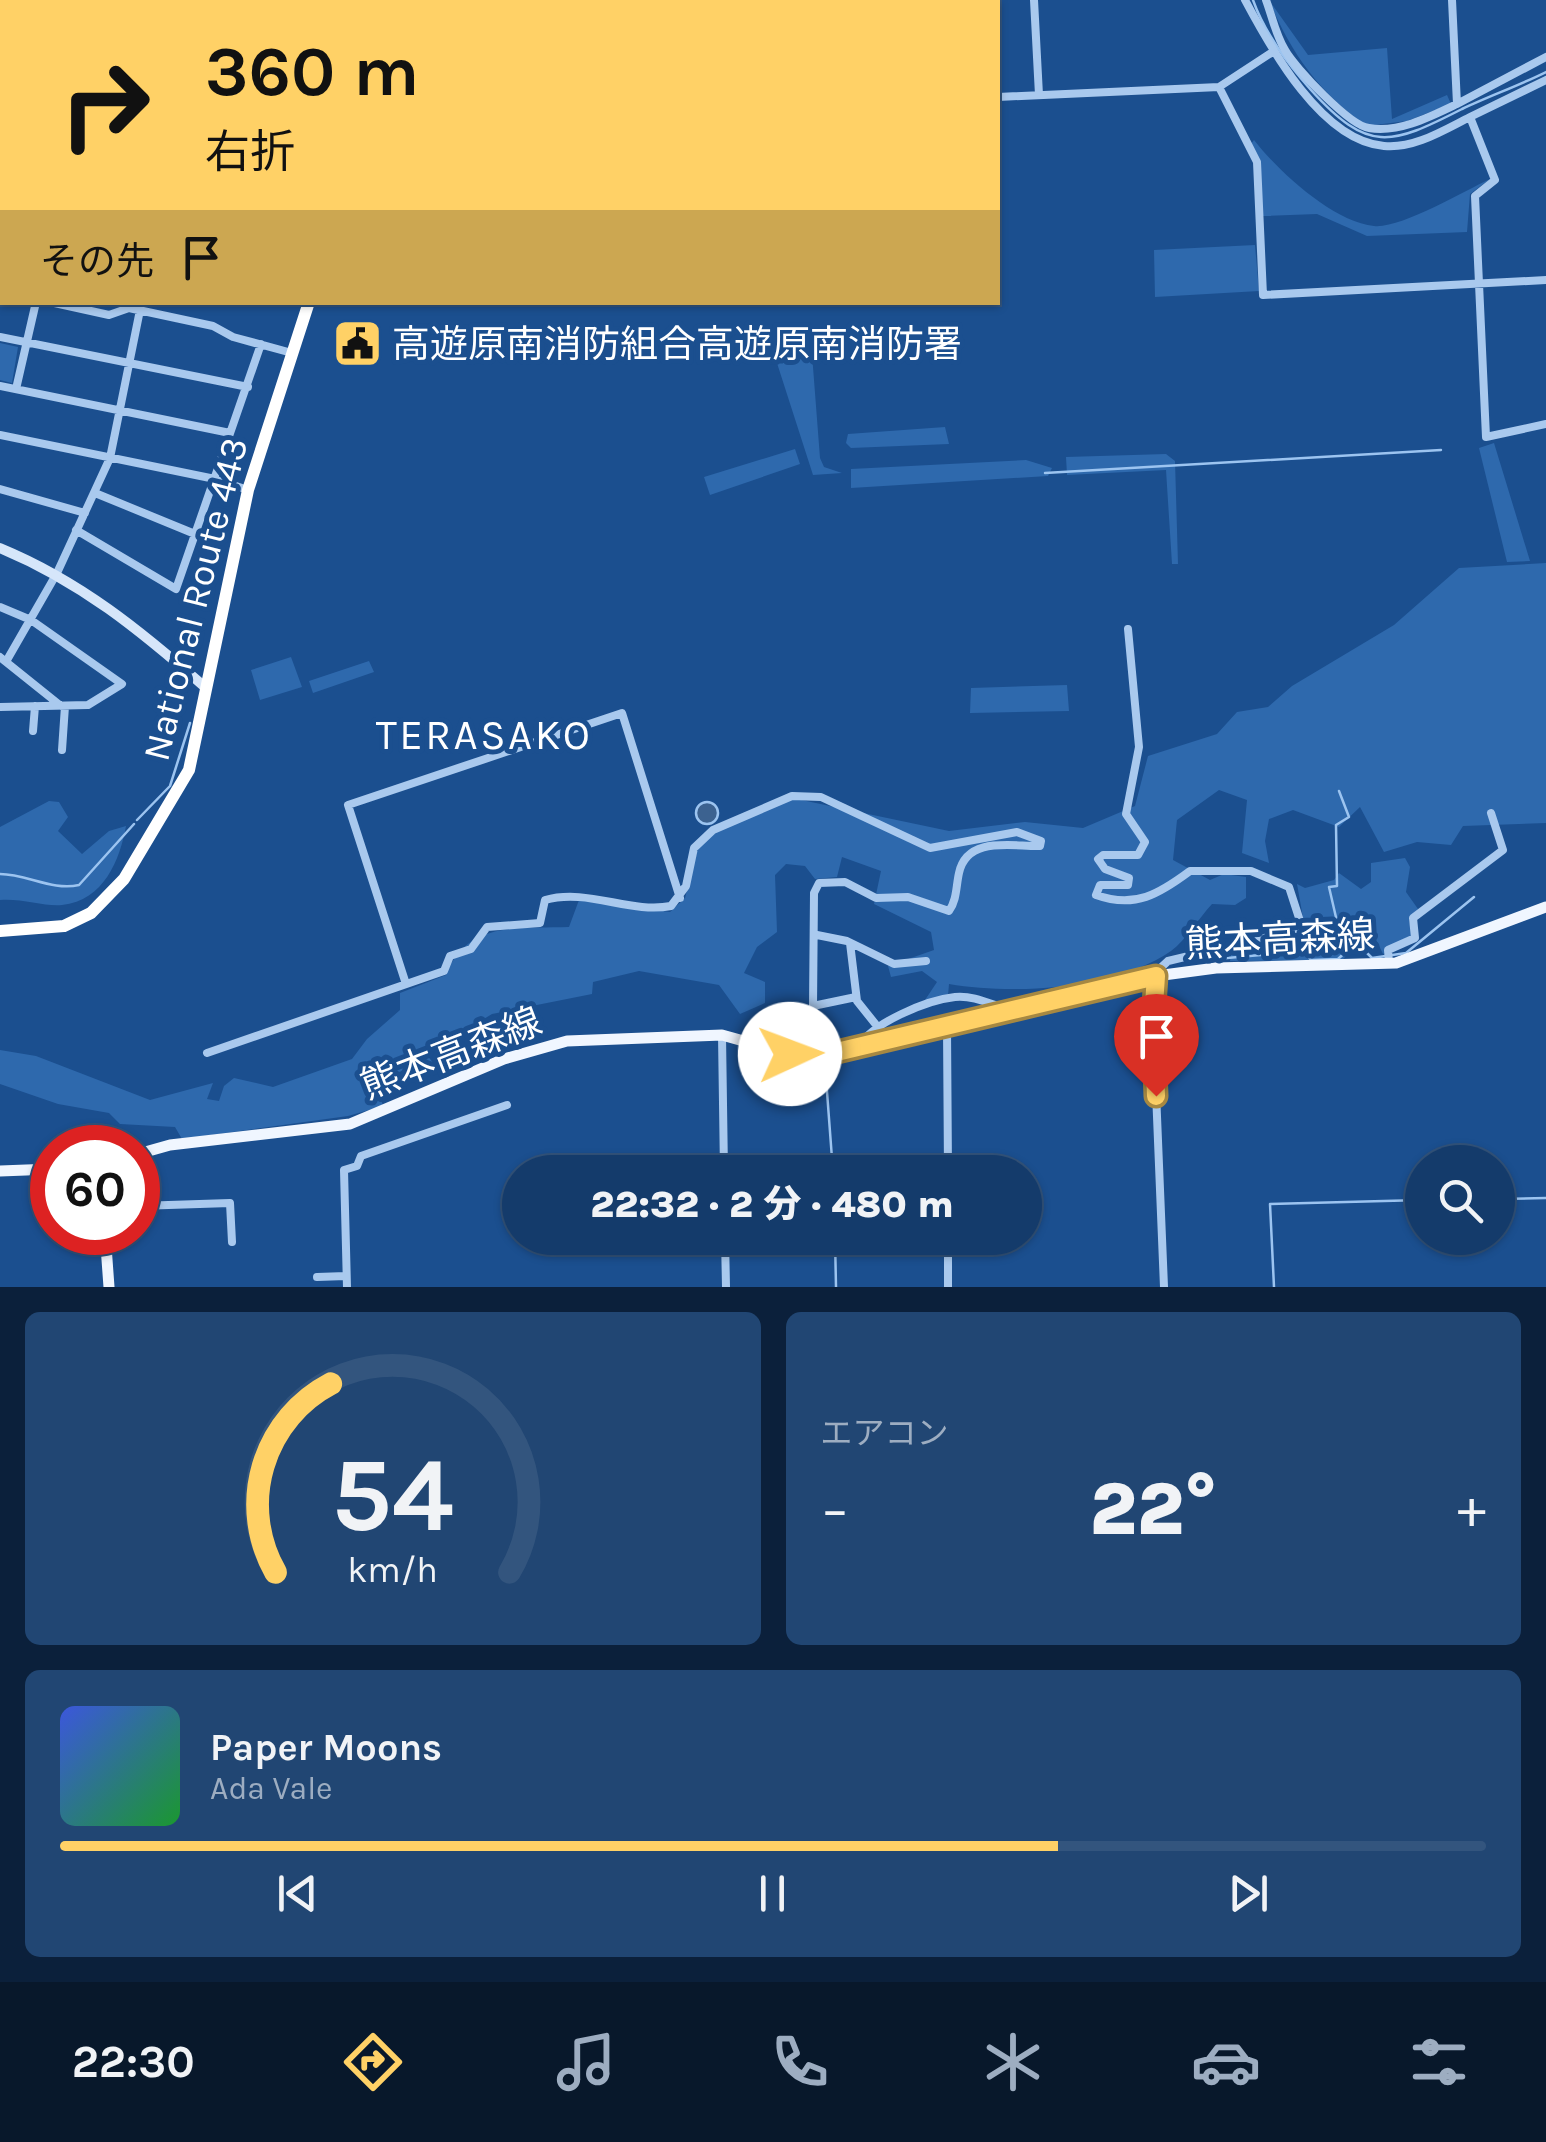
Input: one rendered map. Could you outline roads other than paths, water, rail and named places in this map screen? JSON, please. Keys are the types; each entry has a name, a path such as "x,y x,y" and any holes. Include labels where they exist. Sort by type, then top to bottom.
{"highway":[{"name":"National Route 443","path":"0,931 64,926 91,913 124,878 189,770 248,490 308,305"}],"main road":[{"name":"熊本高森線","path":"160,1148 350,1124 504,1059 567,1041 722,1035 790,1054 820,1056 1153,977 1216,968 1389,964 1449,947 1546,908"},
{"path":"0,1171 30,1170"},
{"path":"107,1255 109,1287"}],"street":[{"path":"1034,0 1039,95"},
{"path":"1245,0 1273,52 1332,121 1359,141 1386,147 1421,141 1546,80"},
{"path":"1266,0 1283,47 1293,62 1364,128 1407,125 1457,104 1546,57"},
{"path":"1452,0 1457,104"},
{"path":"1000,97 1218,87 1283,47"},
{"path":"1218,87 1256,162 1262,295 1546,280"},
{"path":"1470,117 1495,180 1474,196 1486,438 1546,424"},
{"path":"16,388 35,305"},
{"path":"64,305 109,315 126,308 140,310 213,326 292,353"},
{"path":"63,706 4,658 57,573 110,458 140,310"},
{"path":"0,337 248,387"},
{"path":"76,530 176,589 261,344"},
{"path":"0,386 230,434"},
{"path":"0,435 215,479 248,490"},
{"path":"0,489 85,513"},
{"path":"95,493 195,534"},
{"path":"0,548 57,573 103,602 206,688"},
{"path":"0,607 31,620 122,684 88,705 0,707"},
{"path":"1128,628 1139,748 1126,814 1145,842 1138,855 1103,855 1098,860 1105,869 1129,878 1128,885 1100,884 1096,895 1136,902 1172,886 1190,871 1251,871 1290,886 1302,924 1298,930 1168,961 1153,977 1164,1287"},
{"path":"183,668 197,671 211,661"},
{"path":"34,731 36,706"},
{"path":"62,750 63,706"},
{"path":"406,984 348,805 622,713 680,898"},
{"path":"206,1053 444,971 450,956 471,949 487,926 540,923 545,900 584,896 657,909 680,898 694,848 713,830 748,811 792,796 820,797 930,848 1017,832 1041,841 1040,846 1007,843 968,855 960,867 949,911 908,897 876,898 845,882 823,880 814,893 817,935 813,1006 820,1056"},
{"path":"1389,964 1388,950 1415,938 1413,918 1504,850 1491,814"},
{"path":"817,935 850,943 894,964 926,961"},
{"path":"850,943 856,998 877,1026"},
{"path":"858,1048 877,1026 953,997 971,998 1014,1012"},
{"path":"813,1006 856,998"},
{"path":"947,1028 948,1155"},
{"path":"722,1035 724,1155"},
{"path":"346,1287 344,1170 357,1166 361,1156 507,1105"},
{"path":"160,1205 230,1203 232,1242"},
{"path":"725,1255 726,1287"},
{"path":"948,1255 948,1287"},
{"path":"317,1277 346,1276"}],"waterway":[{"path":"1253,0 1270,36 1302,80 1349,125 1381,137 1416,130 1546,72"},
{"path":"1045,473 1441,450"},
{"path":"137,820 170,786 190,723"},
{"path":"1339,791 1349,817 1336,825 1337,886 1329,887 1338,926 1347,924 1351,945"},
{"path":"0,874 59,886 79,885 134,824"},
{"path":"1216,959 1304,951 1311,960 1338,959 1351,947 1361,947 1372,958 1406,953 1474,897"},
{"path":"825,1065 832,1155"},
{"path":"1515,1199 1546,1198"},
{"path":"1274,1287 1270,1204 1405,1200"},
{"path":"835,1255 836,1287"}],"place":[{"name":"高遊原南消防組合高遊原南消防署","path":"357,344"}],"district":[{"name":"TERASAKO","path":"484,734"}]}
